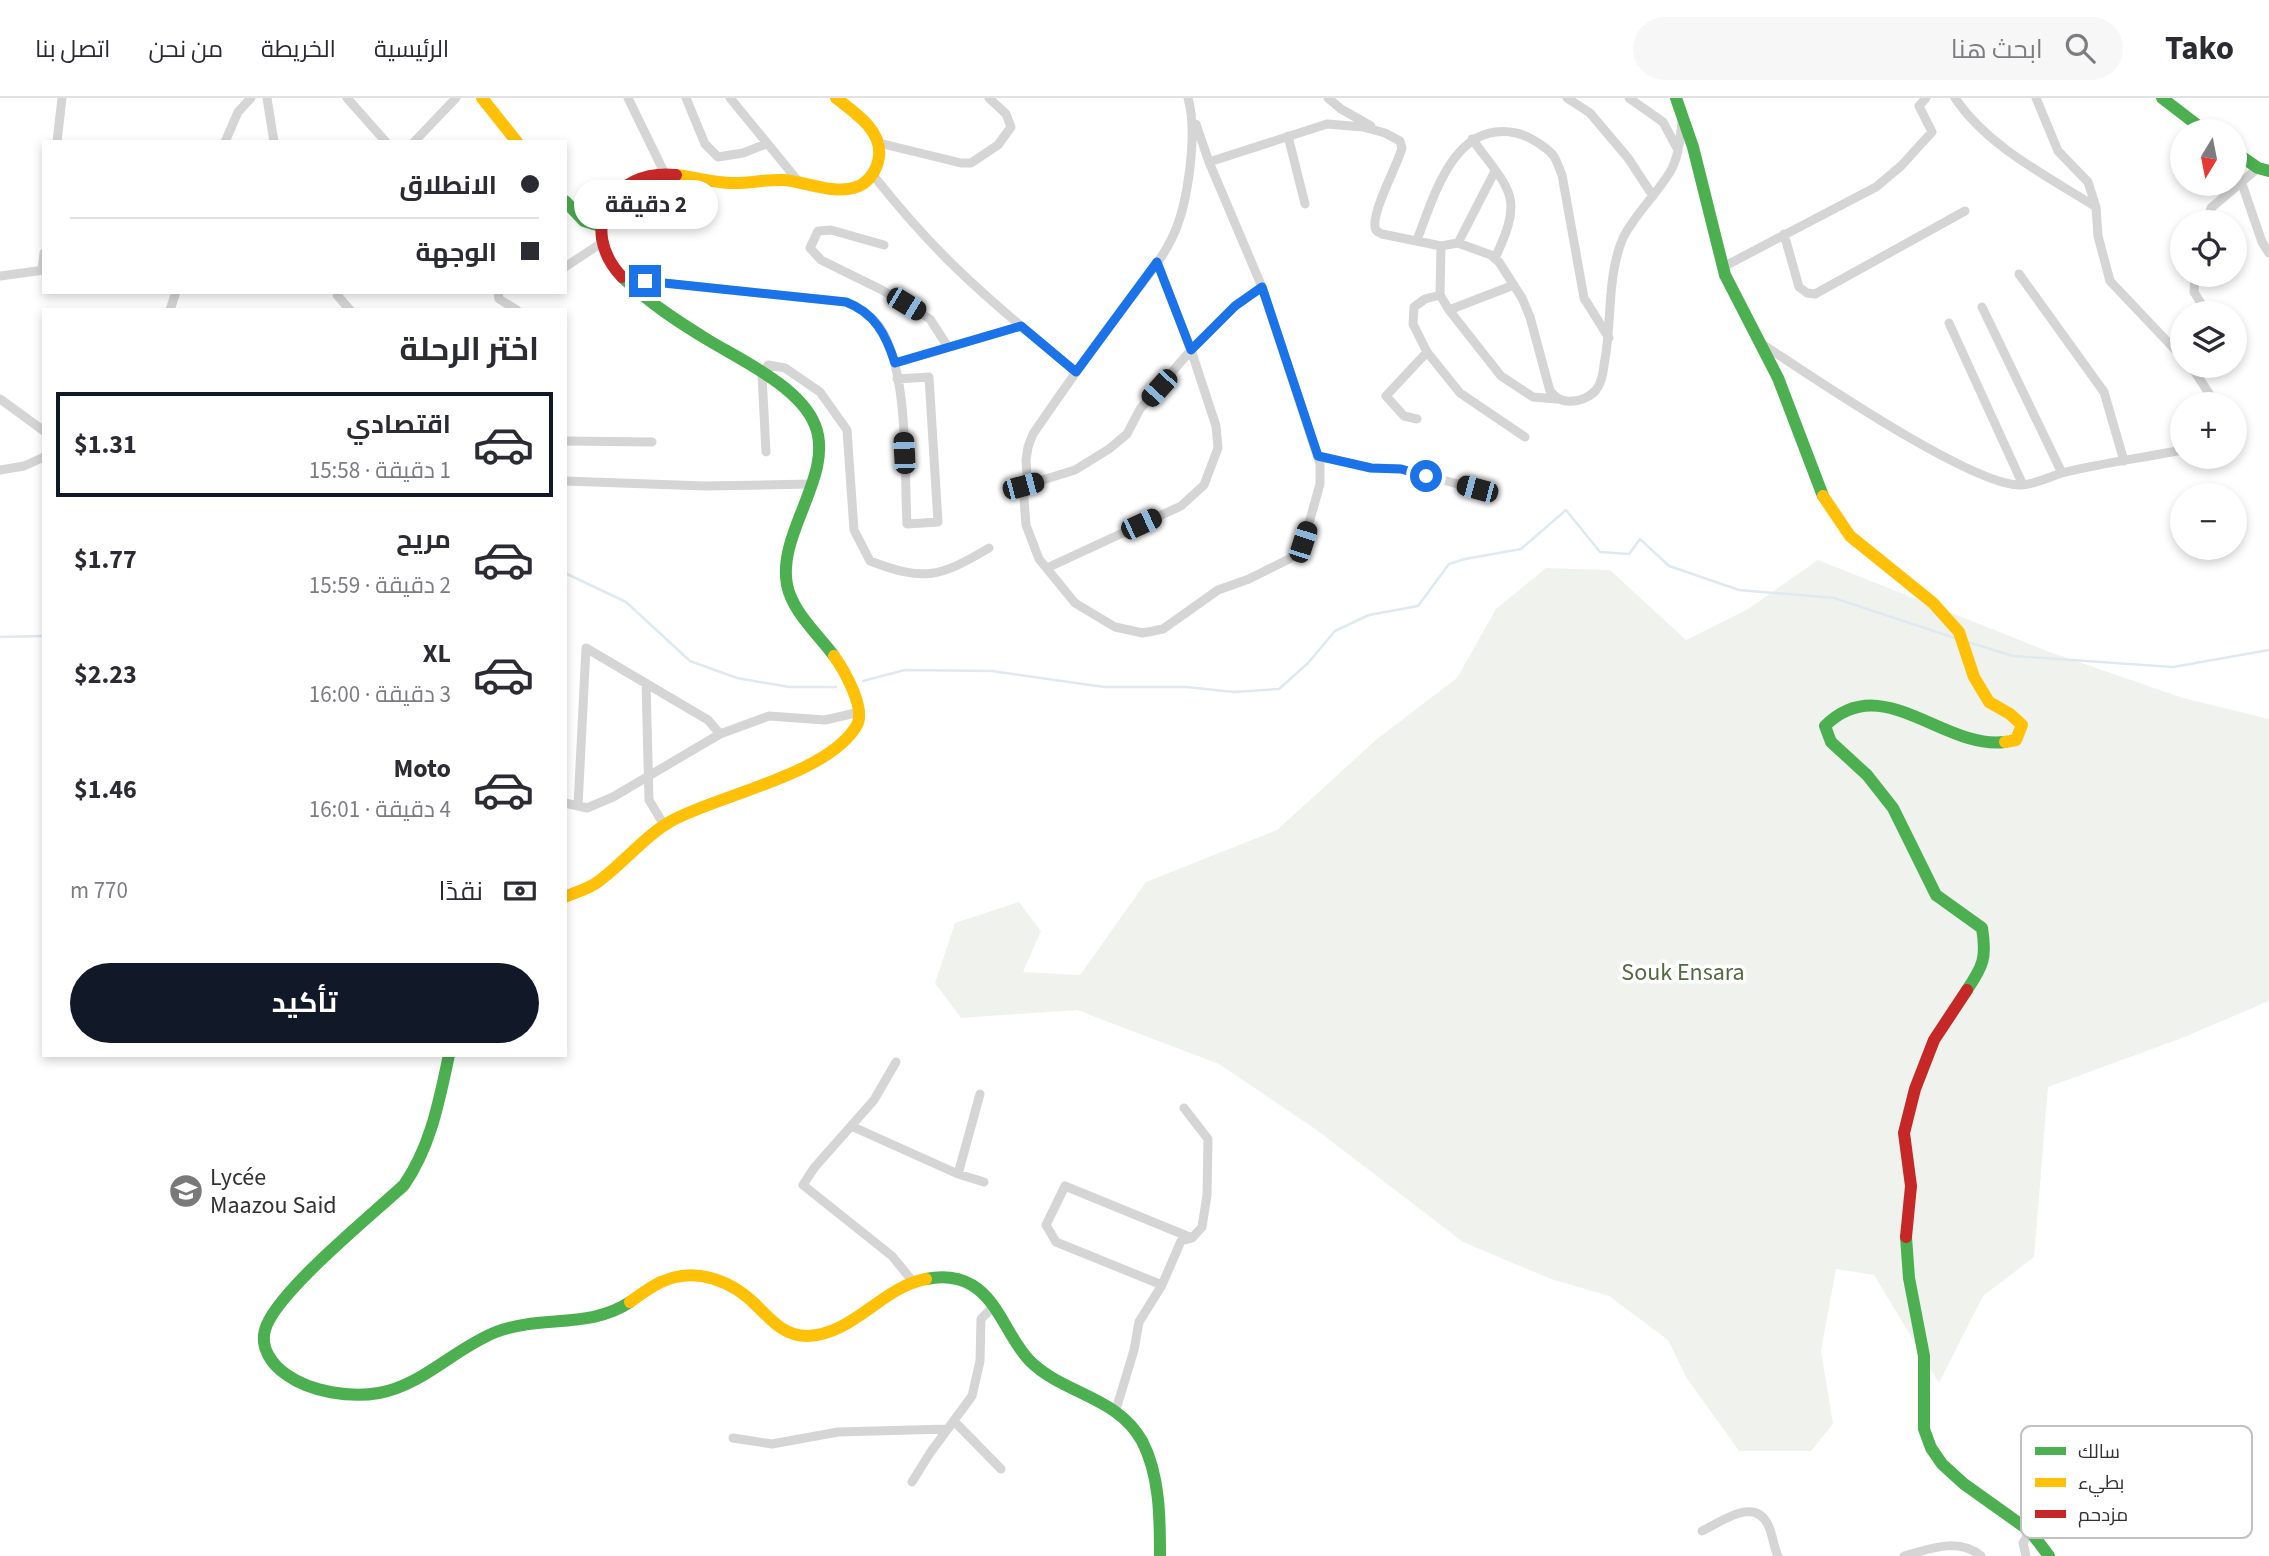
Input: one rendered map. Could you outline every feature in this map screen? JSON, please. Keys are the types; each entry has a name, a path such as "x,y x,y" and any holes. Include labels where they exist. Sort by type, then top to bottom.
{"main road":[{"path":"482,98 515,140"},
{"path":"567,896 593,886 664,825 783,776 824,754 852,734 858,723 860,712 851,687 837,660 795,605 785,575 790,540 810,484 820,443 816,426 804,407 785,388 691,330 621,279 600,244 600,226 608,204 618,189 638,178 665,174 706,181 736,183 779,180 839,188 855,187 873,175 880,153 879,143 873,131 836,98"},
{"path":"1676,98 1693,147 1725,275 1778,378 1824,498 1850,536 1933,603 1959,632 1973,677 1989,702 2010,714 2022,725 2016,740 1986,743 1889,709 1861,705 1842,712 1825,726 1831,742 1867,775 1893,808 1936,895 1982,928 1986,950 1982,967 1934,1040 1915,1089 1904,1133 1911,1186 1906,1235 1909,1278 1924,1356 1924,1429 1931,1448 1942,1464 1964,1483 2021,1524"},
{"path":"2162,98 2190,119"},
{"path":"2247,160 2263,170"},
{"path":"567,203 588,225 600,226"},
{"path":"449,1057 431,1134 417,1169 404,1185 305,1277 276,1308 266,1326 263,1338 265,1349 273,1363 287,1376 309,1387 338,1394 386,1394 405,1387 496,1332 525,1324 607,1315 666,1280 687,1275 730,1284 747,1296 774,1325 786,1332 802,1336 821,1334 841,1326 914,1283 943,1276 961,1280 980,1289 994,1306 1024,1356 1042,1372 1084,1392 1135,1430 1151,1464 1158,1509 1160,1556"},
{"path":"2035,1538 2049,1556"}],"street":[{"path":"57,140 62,98"},
{"path":"226,140 238,113 249,98"},
{"path":"267,98 274,140"},
{"path":"347,98 384,140"},
{"path":"416,140 456,98"},
{"path":"628,98 665,174"},
{"path":"686,98 705,144 718,158 743,153 766,144"},
{"path":"730,98 799,182"},
{"path":"879,143 961,163 978,160 998,145 1011,127 1006,114 989,98"},
{"path":"1188,98 1209,162 1262,287 1318,456 1321,474 1303,542 1298,551 1289,559 1249,579 1218,590 1163,629 1143,633 1115,627 1075,603 1040,559 1026,525 1023,486 1027,476 1028,447 1033,434 1170,242 1180,217 1193,142 1193,116"},
{"path":"1328,98 1341,109 1400,141 1402,148 1375,225 1377,230 1382,234 1441,246 1458,243 1495,258 1514,285 1530,317 1550,391 1557,399"},
{"path":"1567,98 1590,113 1598,122 1628,158 1653,196"},
{"path":"1629,98 1663,122 1678,149"},
{"path":"1723,267 1876,187 1901,166 1932,132 1919,106 1926,98"},
{"path":"1955,98 1967,116 1992,138 2096,207"},
{"path":"2036,98 2058,150 2088,182 2096,207 2098,236 2110,281 2170,344"},
{"path":"1441,246 1440,295 1501,376 1533,397 1577,401 1595,391 1603,376 1618,253 1624,237 1669,173 1678,149 1682,121"},
{"path":"1209,162 1327,124 1363,127 1385,134"},
{"path":"1417,240 1441,176 1472,139 1498,131 1523,134 1554,156 1562,174 1584,298 1609,338"},
{"path":"1288,136 1306,204"},
{"path":"1472,139 1508,188 1512,208 1507,232 1495,258"},
{"path":"2247,178 2263,170"},
{"path":"1458,243 1495,171"},
{"path":"873,175 947,259 1076,372"},
{"path":"2210,210 2224,196"},
{"path":"2246,196 2262,242 2269,253"},
{"path":"1784,234 1799,287 1807,293 1815,294 1965,211"},
{"path":"884,245 831,230 818,232 810,248 821,260 882,290 930,318 948,347"},
{"path":"567,266 600,244"},
{"path":"1047,568 1181,506 1204,485 1218,448 1216,425 1157,262"},
{"path":"0,276 42,270"},
{"path":"2019,274 2104,392 2124,461"},
{"path":"621,279 846,302 870,315 882,330 895,363 897,379 901,406 907,524 938,522 929,377 897,379"},
{"path":"1449,310 1514,285"},
{"path":"1023,486 1076,470 1109,449 1127,434 1140,409 1191,350 1235,306 1262,287"},
{"path":"498,294 499,299 514,308"},
{"path":"337,295 347,308"},
{"path":"1440,295 1425,299 1414,307 1413,324 1427,352 1460,393 1525,437"},
{"path":"1982,307 2062,473"},
{"path":"1949,323 2023,485"},
{"path":"895,363 1021,326"},
{"path":"1758,341 1818,381 1948,459 2005,484 2023,485 2062,473 2170,452"},
{"path":"1417,419 1404,416 1386,396 1427,352"},
{"path":"766,452 762,375 768,365 785,368 820,392 847,430 854,530 870,561 899,572 936,574 959,566 989,548"},
{"path":"0,399 42,430"},
{"path":"567,441 652,442"},
{"path":"1318,456 1371,468 1401,469 1477,489"},
{"path":"0,470 24,466 42,458"},
{"path":"567,481 705,486 810,484"},
{"path":"578,806 586,648 708,720 720,734"},
{"path":"646,683 649,800 664,825"},
{"path":"567,803 587,808 613,797 720,734 769,716 825,720 860,712"},
{"path":"896,1062 874,1100 814,1168 803,1185 892,1256 914,1283"},
{"path":"958,1174 980,1094"},
{"path":"1115,1413 1134,1350 1139,1322 1162,1286 1181,1241 1192,1238 1202,1227 1207,1195 1208,1139 1184,1108"},
{"path":"851,1126 958,1174 984,1182"},
{"path":"1162,1286 1056,1242 1046,1224 1065,1186 1192,1238"},
{"path":"912,1482 972,1396 980,1362 981,1320 994,1306"},
{"path":"733,1438 772,1444 838,1432 951,1425 1001,1469"},
{"path":"1702,1531 1734,1515 1751,1510 1760,1514 1768,1524 1778,1556"},
{"path":"2026,1538 2024,1543 2026,1556"},
{"path":"1903,1556 1954,1545 1966,1547 1981,1556"}],"green space":[{"name":"Souk Ensara","path":"1818,560 2047,651 2183,698 2269,719 2269,1001 2182,1038 2048,1087 2034,1257 1983,1296 1939,1383 1874,1275 1836,1269 1821,1351 1833,1424 1811,1451 1739,1451 1686,1377 1668,1340 1609,1296 1551,1279 1463,1242 1318,1131 1219,1064 1077,1010 961,1018 935,983 955,923 1019,902 1041,931 1023,972 1080,975 1146,882 1277,830 1377,739 1457,678 1496,609 1546,568 1610,570 1686,640 1748,609"}],"waterway":[{"path":"863,681 905,670 992,671 1104,687 1186,687 1234,692 1279,689 1308,663 1335,631 1369,615 1418,606 1449,564 1521,549 1566,510 1600,552 1629,554 1640,539 1669,566 1739,590 1834,598 1955,638"},
{"path":"567,574 626,602 690,661 737,678 789,687 836,687"},
{"path":"0,637 42,636"},
{"path":"1968,642 2013,656 2173,667 2269,650"}],"traffic: fast":[{"path":"1676,98 1693,147 1725,275 1778,378 1823,496"},
{"path":"2162,98 2189,119"},
{"path":"2247,160 2269,171"},
{"path":"567,203 584,221 600,226"},
{"path":"622,277 674,318 783,387 797,398 815,425 819,444 818,464 790,545 786,565 787,585 800,614 834,656"},
{"path":"1967,990 1982,961 1982,928 1936,895 1893,808 1867,775 1831,742 1825,726 1847,711 1868,706 1891,708 1959,735 1982,741 2005,742"},
{"path":"449,1057 433,1123 413,1170 404,1185 286,1296 265,1330 264,1343 272,1361 282,1371 307,1386 343,1394 379,1393 410,1382 496,1332 530,1324 598,1316 630,1302"},
{"path":"1906,1237 1909,1278 1924,1356 1924,1429 1931,1448 1942,1464 1964,1484 2021,1525"},
{"path":"926,1279 961,1280 982,1292 1030,1361 1058,1381 1119,1414 1131,1426 1148,1454 1156,1483 1160,1556"},
{"path":"2035,1538 2049,1556"}],"traffic: slow":[{"path":"482,98 515,140"},
{"path":"676,175 730,183 784,180 841,190 859,186 867,181 875,169 879,147 865,122 836,98"},
{"path":"1823,496 1850,536 1933,603 1959,632 1974,677 1989,702 2010,714 2022,725 2016,740 2005,742"},
{"path":"567,896 595,884 673,820 799,770 843,742 857,725 859,709 848,680 834,656"},
{"path":"630,1302 674,1277 700,1276 726,1283 748,1298 780,1327 807,1336 824,1334 839,1328 895,1291 926,1279"}],"traffic: jam":[{"path":"622,277 609,258 602,239 602,221 608,205 619,191 635,181 654,175 676,175"},
{"path":"1906,1237 1911,1186 1904,1133 1915,1089 1934,1040 1967,990"}],"place":[{"name":"Lycée Maazou Said","path":"186,1191"}],"route":[{"path":"645,281 846,302 870,315 882,330 895,363 1021,326 1076,372 1157,262 1191,350 1235,306 1262,287 1318,456 1371,468 1401,469 1426,476"}]}
